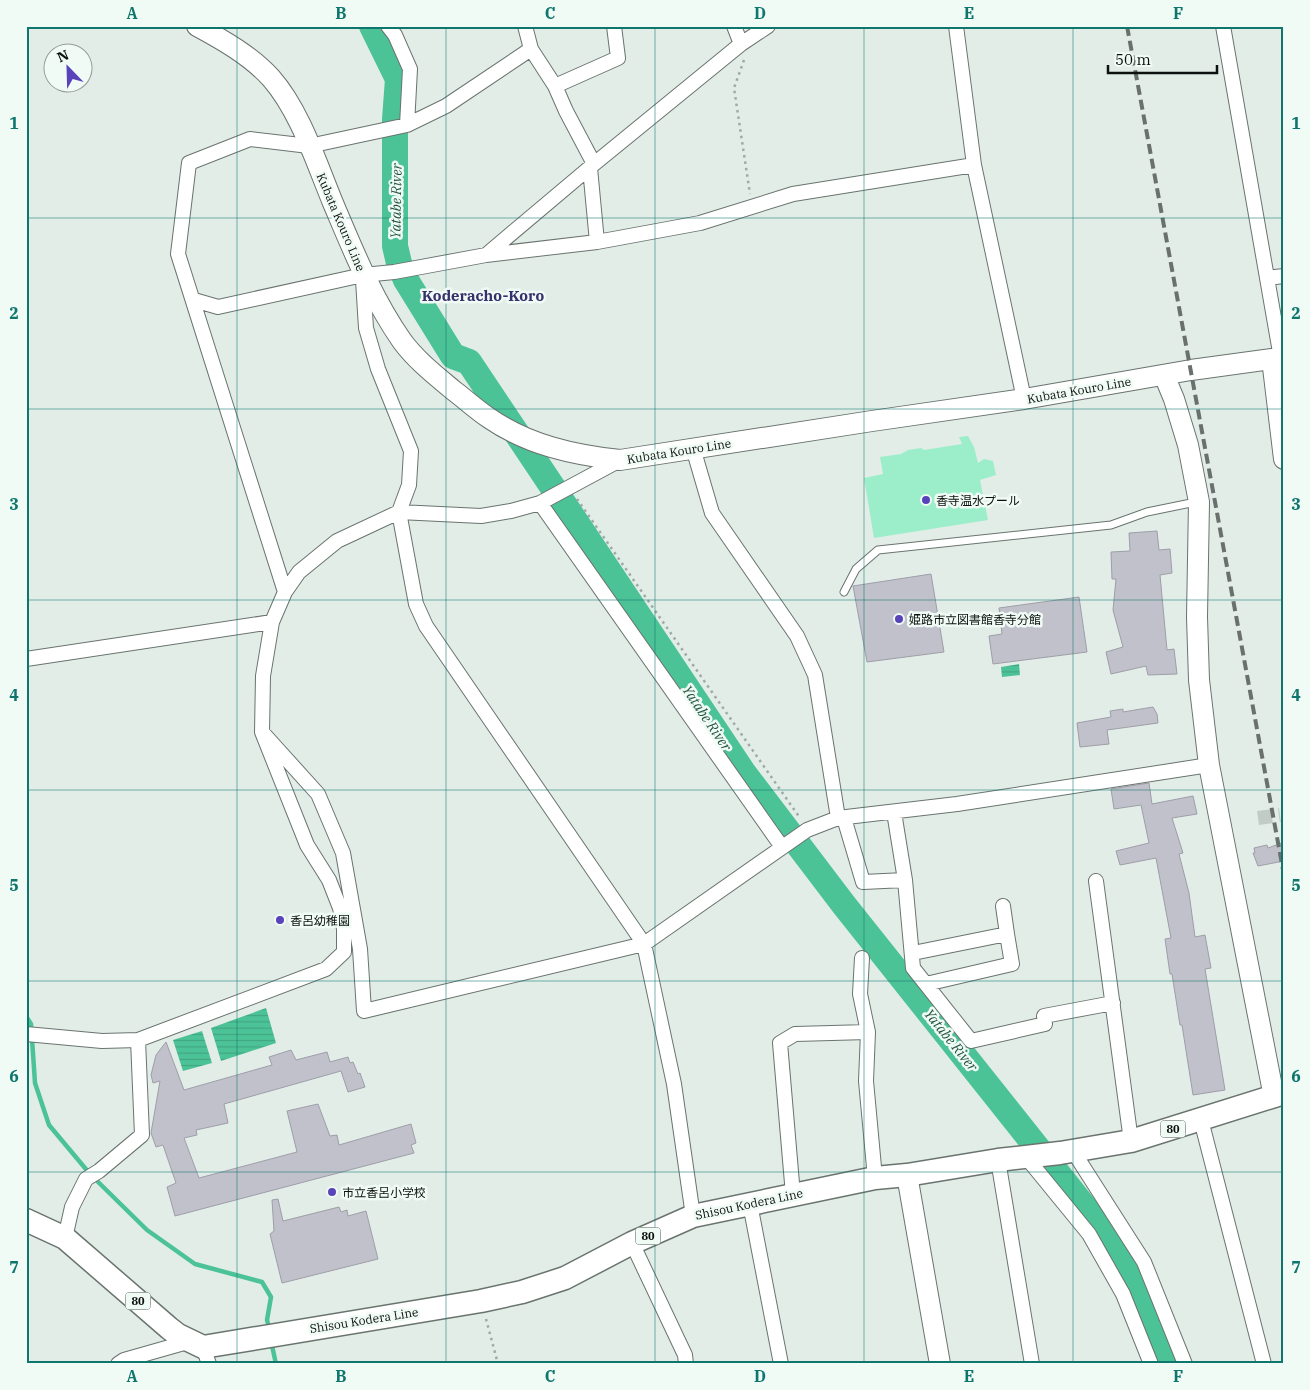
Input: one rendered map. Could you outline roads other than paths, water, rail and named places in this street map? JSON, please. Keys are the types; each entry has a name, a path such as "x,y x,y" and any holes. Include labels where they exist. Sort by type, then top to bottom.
{"main road":[{"name":"Kubata Kouro Line","path":"197,26 241,53 271,78 292,109 310,146 363,275 402,341 416,358 489,418 526,438 563,451 620,460 1024,399 1191,370 1279,358"},
{"path":"1279,358 1284,459"},
{"path":"1164,375 1174,399 1188,445 1199,502 1197,617 1199,680 1209,765 1279,1095"},
{"name":"Shisou Kodera Line","path":"201,1351 268,1336 481,1301 522,1292 565,1278 632,1243 693,1216 875,1178 907,1175 1131,1141 1279,1095"},
{"path":"907,1175 940,1364"},
{"name":"80","path":"26,1220 65,1238 169,1328 201,1351"}],"street":[{"path":"388,26 395,35 410,69 407,125"},
{"path":"525,26 531,49 555,86 592,166 596,242"},
{"path":"555,86 618,58 614,26"},
{"path":"734,26 741,44"},
{"path":"486,256 741,44 768,26"},
{"path":"956,26 974,165 1024,399"},
{"path":"1223,26 1279,358"},
{"path":"285,592 178,254 189,163 250,139 310,146 407,125 446,106 531,49"},
{"path":"194,300 218,306 363,275 394,272 486,256 596,242 700,223 793,194 974,165"},
{"path":"363,275 366,328 378,369 411,451 409,485 399,512 416,604 426,626 644,944 674,1084 693,1216"},
{"path":"1267,278 1284,276"},
{"path":"693,448 712,513 797,636 814,675 841,818 863,882 905,880"},
{"path":"364,1011 354,973 344,952 344,929 340,908 330,880 307,845 262,732 264,676 272,622 285,592 299,572 336,541 399,512 482,516 512,511 540,503 620,460"},
{"path":"540,503 782,847"},
{"path":"26,659 272,622"},
{"path":"262,732 318,794 343,854 360,949 364,1011"},
{"path":"364,1011 644,944 807,830 841,818 967,802 1209,765"},
{"path":"894,812 905,880 913,968 971,1041 1045,1024 1044,1016 1112,1003"},
{"path":"1096,881 1131,1141"},
{"path":"926,984 1012,964 1003,906"},
{"path":"913,953 1007,934"},
{"path":"30,1034 102,1040 138,1040 326,969 344,952"},
{"path":"862,958 860,994 868,1032 866,1081 875,1178"},
{"path":"793,1195 780,1043 795,1034 868,1032"},
{"path":"65,1238 72,1207 86,1179 99,1171 142,1135 138,1040"},
{"path":"1201,1120 1264,1364"},
{"path":"1066,1152 1144,1262 1185,1364"},
{"path":"1026,1157 1088,1234 1123,1294 1152,1364"},
{"path":"998,1160 1032,1364"},
{"path":"750,1204 781,1364"},
{"path":"632,1243 685,1355 686,1364"},
{"path":"118,1364 124,1360 201,1351"}],"lane":[{"path":"844,592 856,569 878,550 1111,525 1147,512 1199,502"}],"waterway":[{"name":"Yatabe River","path":"372,26 398,79 395,119 395,246 406,280 453,356 469,362 743,772 844,905 1090,1214 1134,1277 1156,1332 1165,1364"},
{"path":"26,1016 31,1024 35,1083 49,1125 90,1174 147,1230 195,1264 262,1282 271,1297 267,1320 269,1328"},
{"path":"271,1341 276,1364"}],"tunnel":[{"path":"1258,818 1280,815"}],"railway":[{"path":"1127,26 1284,875"}],"place":[{"name":"香寺温水プール","path":"926,500"},
{"name":"姫路市立図書館香寺分館","path":"899,619"},
{"name":"香呂幼稚園","path":"280,920"},
{"name":"市立香呂小学校","path":"332,1192"}],"district":[{"name":"Koderacho-Koro","path":"483,295"}]}
